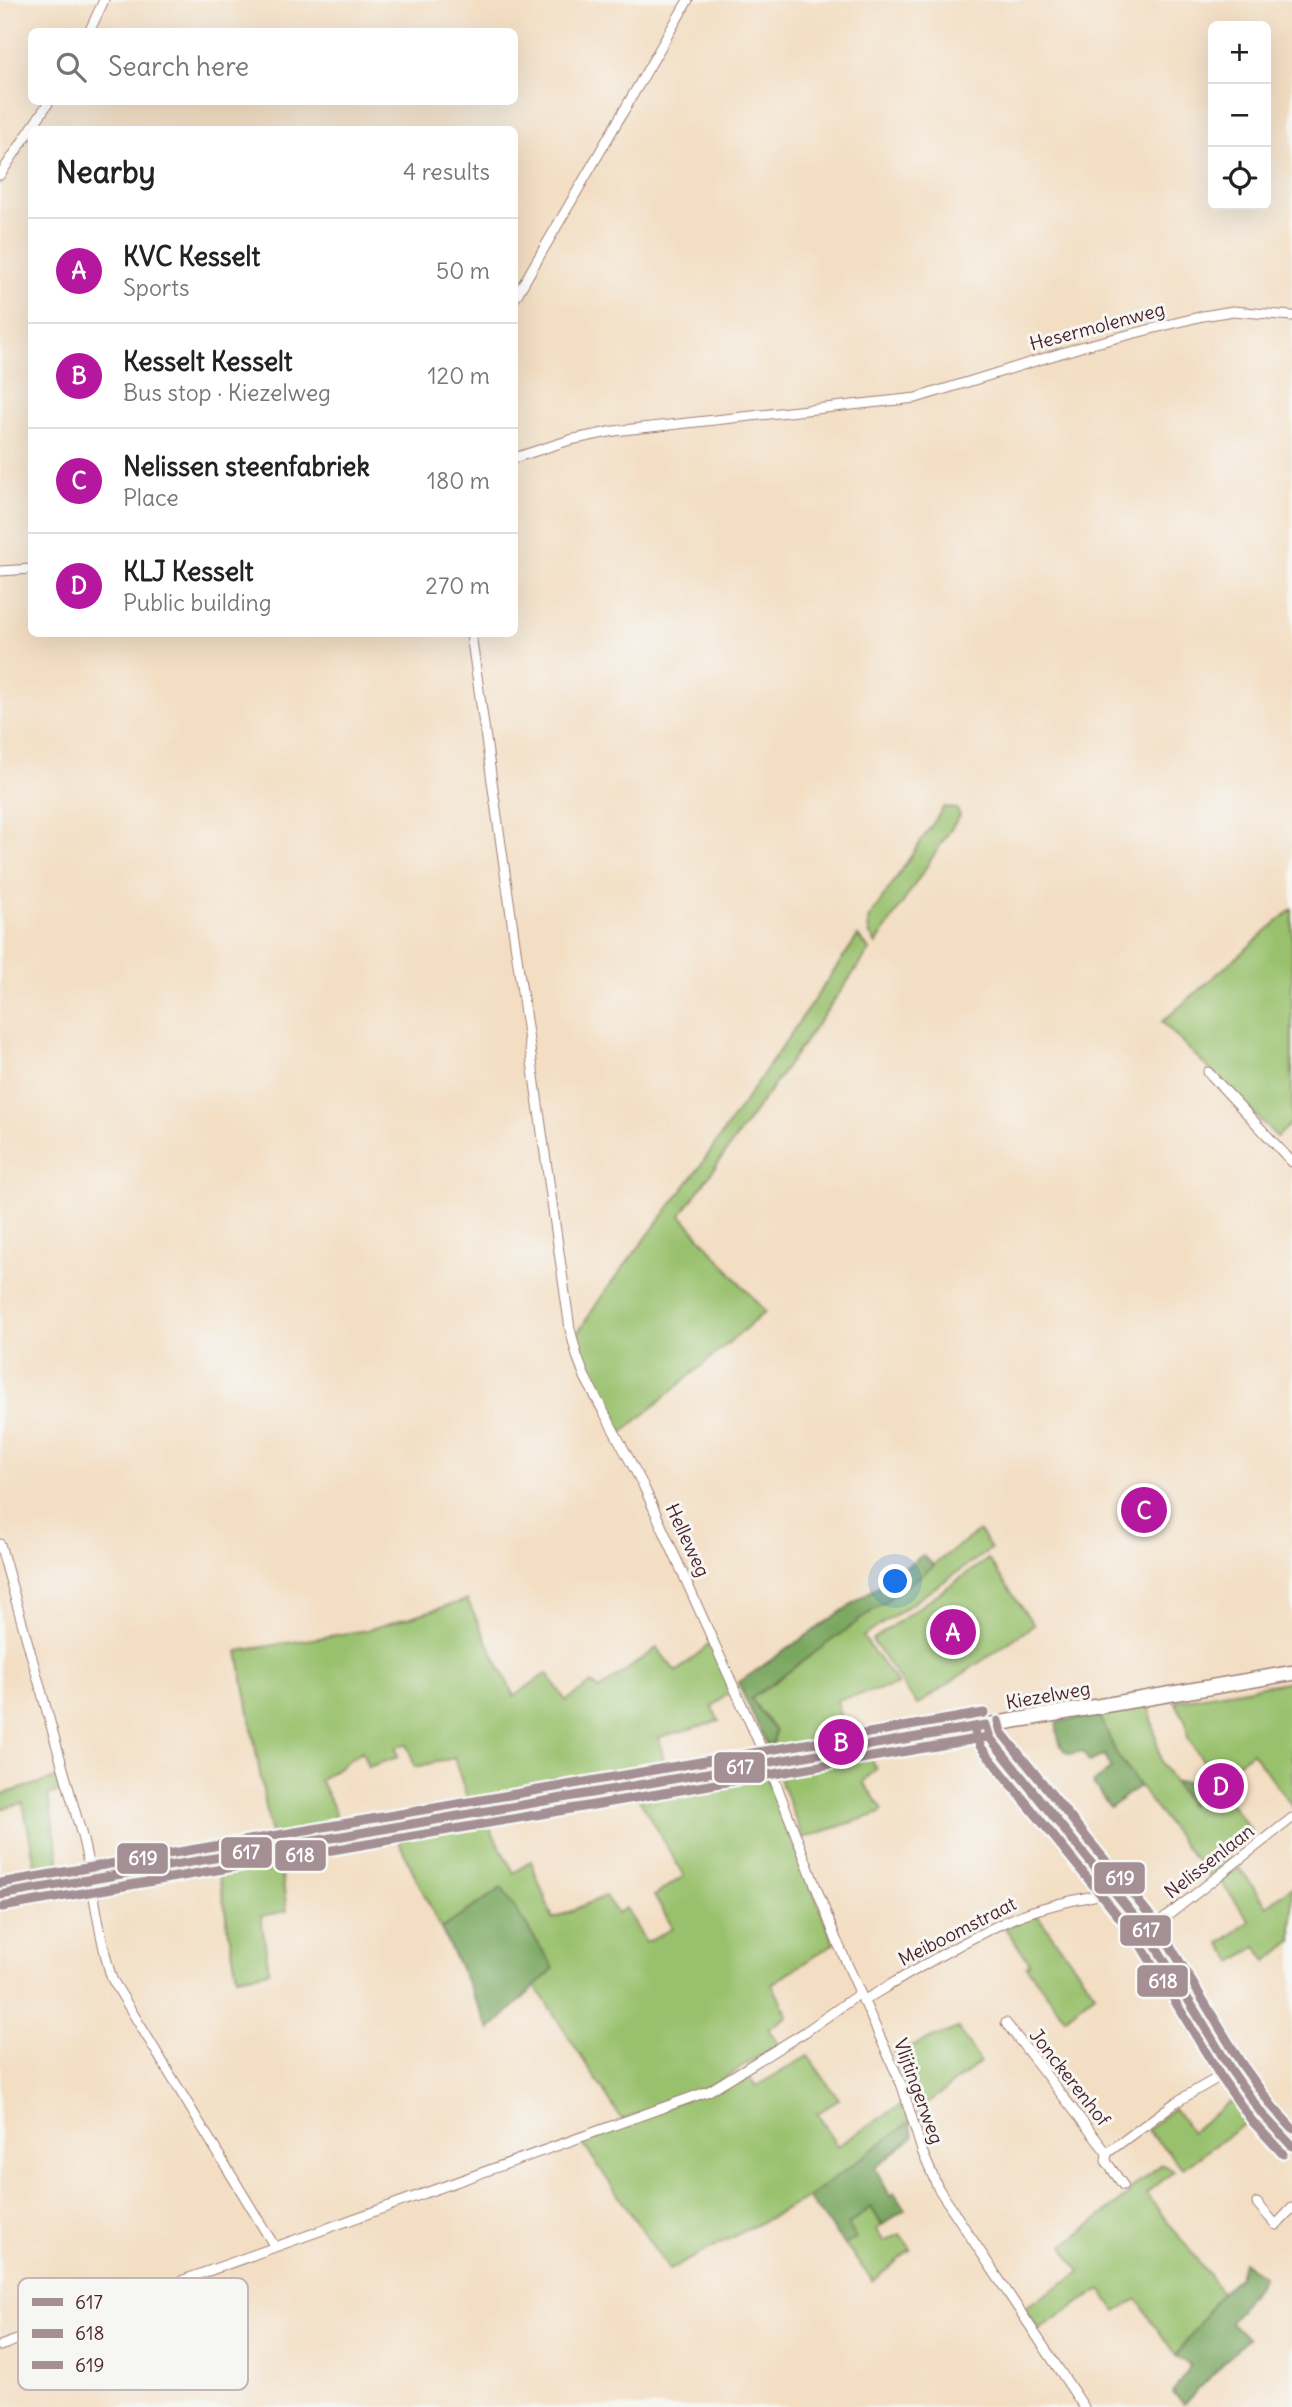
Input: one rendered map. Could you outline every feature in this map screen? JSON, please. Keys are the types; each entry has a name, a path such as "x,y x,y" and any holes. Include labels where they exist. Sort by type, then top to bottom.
{"main road":[{"name":"Kiezelweg","path":"0,1895 1292,1673"}],"street":[{"path":"91,28 104,0"},
{"path":"518,293 688,0"},
{"path":"33,126 47,105"},
{"path":"0,175 28,133"},
{"name":"Hesermolenweg","path":"518,457 570,440 614,431 916,398 1084,346 1203,316 1233,311 1292,316"},
{"path":"0,571 28,569"},
{"name":"Helleweg","path":"471,637 572,1335 585,1377 643,1485 768,1763"},
{"path":"1208,1072 1292,1162"},
{"path":"0,1544 92,1879 103,1947 112,1979 275,2246"},
{"path":"986,1725 990,1738 1147,1932 1231,2070 1262,2114 1292,2146"},
{"name":"Vlijtingerweg","path":"768,1763 861,1998 902,2086 922,2151 938,2188 1084,2407"},
{"name":"Nelissenlaan","path":"1147,1932 1292,1818"},
{"name":"Meiboomstraat","path":"187,2278 709,2091 861,1998 1016,1918 1063,1902 1113,1892"},
{"name":"Jonckerenhof","path":"1006,2023 1107,2153 1107,2161 1123,2185"},
{"name":"Jonckerenhof","path":"1107,2153 1176,2102 1231,2070"},
{"path":"1257,2203 1276,2225 1292,2208"},
{"name":"Meiboomstraat","path":"0,2346 18,2339"}],"green space":[{"path":"944,807 956,809 960,815 876,944 869,933 868,920"},
{"path":"1292,909 1292,1122 1277,1137 1162,1022"},
{"path":"858,936 870,950 681,1215 765,1312 621,1434 585,1369 575,1337 604,1293 696,1172"},
{"path":"979,1531 991,1549 863,1637 898,1685 837,1700 844,1738 778,1752 771,1751 767,1745 773,1743 775,1731 751,1699"},
{"path":"923,1555 934,1566 751,1699 775,1731 773,1743 767,1745 738,1683"},
{"path":"988,1559 1034,1625 917,1705 872,1640"},
{"path":"467,1600 514,1696 547,1673 566,1701 592,1683 599,1690 657,1648 676,1672 711,1643 733,1689 712,1707 719,1721 659,1737 666,1773 470,1806 454,1758 415,1767 407,1744 396,1747 398,1757 368,1767 362,1751 320,1780 335,1810 338,1829 272,1841 238,1651 367,1630"},
{"path":"1292,1681 1292,1806 1252,1752 1216,1780 1188,1739 1186,1722 1175,1701"},
{"path":"1149,1706 1161,1762 1187,1802 1208,1787 1219,1800 1225,1796 1251,1830 1223,1850 1230,1860 1209,1877 1116,1753 1099,1714"},
{"path":"1099,1714 1116,1753 1139,1786 1110,1808 1093,1783 1111,1768 1105,1755 1089,1762 1083,1751 1071,1754 1067,1752 1059,1741 1057,1731 1057,1722"},
{"path":"867,1754 877,1768 863,1782 883,1810 881,1813 803,1838 778,1774 781,1769"},
{"path":"764,1772 766,1775 834,1943 772,1984 788,2016 768,2029 779,2044 715,2084 622,2120 535,1985 553,1968 502,1888 441,1929 395,1834 485,1819 514,1873 531,1861 553,1919 605,1896 617,1913 626,1908 646,1943 673,1928 654,1896 684,1876 637,1795"},
{"path":"63,1776 67,1790 48,1795 62,1876 38,1880 23,1803 0,1809 0,1795"},
{"path":"1216,1780 1210,1791 1189,1805 1174,1782"},
{"path":"279,1854 287,1911 261,1916 269,1971 237,1977 217,1865"},
{"path":"1239,1868 1267,1906 1292,1887 1292,1941 1267,1961 1256,1946 1233,1962 1220,1943 1250,1921 1220,1881"},
{"path":"502,1888 554,1968 490,2030 441,1929"},
{"path":"1037,1915 1095,1993 1065,2018 1026,1966 1030,1963 1005,1928"},
{"path":"958,2028 980,2062 916,2113 894,2053"},
{"path":"808,2056 839,2100 817,2113 837,2146 904,2103 910,2122 808,2198 669,2270 582,2142 747,2073 756,2086"},
{"path":"1240,2094 1257,2115 1183,2168 1147,2130 1174,2108 1191,2132"},
{"path":"910,2122 913,2137 875,2168 890,2196 894,2193 906,2209 882,2225 871,2207 848,2225 856,2238 845,2245 808,2198"},
{"path":"1162,2164 1174,2171 1146,2194 1221,2293 1176,2356 1137,2299 1116,2311 1101,2289 1039,2329 1024,2308 1080,2272 1063,2246 1127,2196 1131,2189"},
{"path":"871,2207 882,2225 876,2230 884,2242 900,2234 911,2249 873,2281 845,2245 855,2238 848,2225"},
{"path":"1243,2262 1263,2277 1230,2323 1248,2338 1184,2404 1173,2393 1190,2365 1176,2356 1221,2293 1239,2277"}],"transit line":[{"name":"619","path":"0,1883 984,1713"},
{"name":"619","path":"998,1721 1001,1732 1157,1924 1241,2063 1272,2106 1292,2128"},
{"name":"617","path":"986,1725 990,1738 1147,1932 1231,2070 1262,2114 1292,2146"},
{"name":"617","path":"0,1895 986,1725"},
{"name":"618","path":"974,1729 980,1746 1137,1939 1221,2077 1252,2121 1283,2154"},
{"name":"618","path":"2,1907 988,1737"}],"place":[{"name":"Nelissen steenfabriek","path":"1144,1510"},
{"name":"KVC Kesselt","path":"953,1632"},
{"name":"Kesselt Kesselt","path":"841,1742"},
{"name":"KLJ Kesselt","path":"1221,1786"}]}
